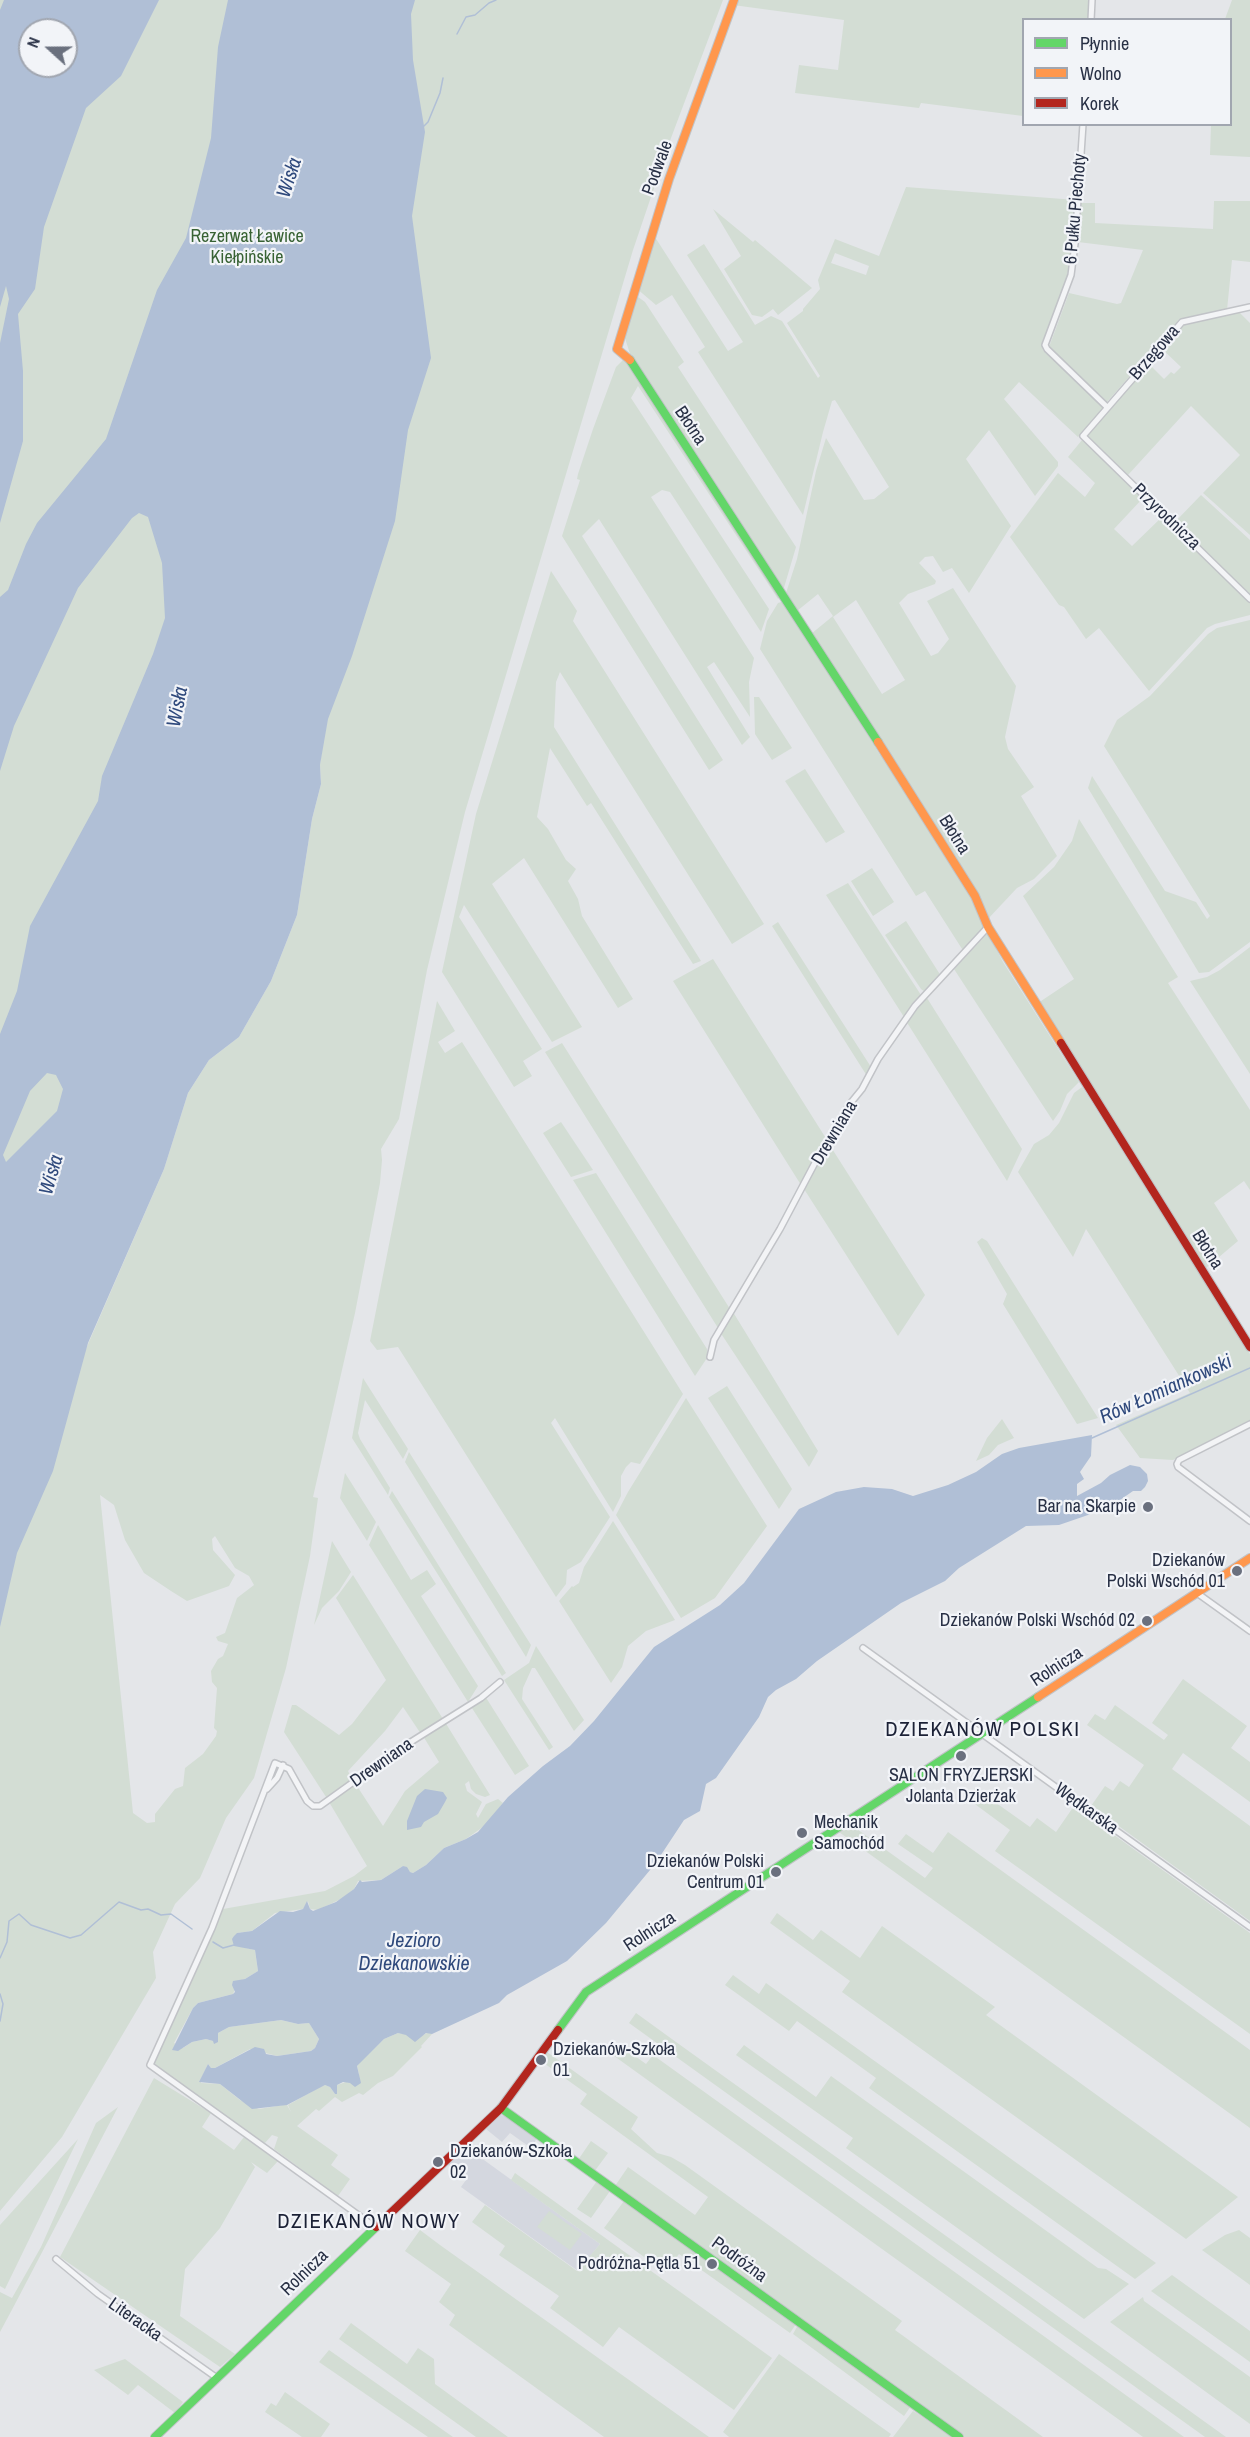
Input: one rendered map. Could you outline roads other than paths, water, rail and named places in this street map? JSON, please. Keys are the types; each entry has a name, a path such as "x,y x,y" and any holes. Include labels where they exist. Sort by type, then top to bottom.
{"street":[{"name":"Podwale","path":"616,350 666,188 734,0"},
{"path":"1091,18 1092,0"},
{"name":"6 Pułku Piechoty","path":"1083,126 1071,275 1045,345 1107,407"},
{"name":"Brzegowa","path":"1083,436 1182,322 1250,307"},
{"name":"Błotna","path":"616,350 629,358 668,422 786,597 975,896 988,927 1250,1347"},
{"name":"Przyrodnicza","path":"1083,436 1250,599"},
{"name":"Drewniana","path":"710,1357 714,1340 780,1229 817,1159 849,1105 862,1089 878,1059 915,1006 988,927"},
{"path":"1250,1424 1179,1460 1177,1464 1250,1521"},
{"name":"Rolnicza","path":"155,2437 501,2108 586,1992 1250,1558"},
{"path":"1197,1593 1250,1631"},
{"name":"Wędkarska","path":"863,1648 1250,1927"},
{"name":"Drewniana","path":"283,1765 292,1774 307,1802 313,1806 320,1806 398,1750 481,1698 500,1682"},
{"path":"266,1790 277,1778 283,1765 275,1763 212,1928 150,2065 375,2227"},
{"name":"Podróżna","path":"501,2108 959,2437"},
{"name":"Literacka","path":"56,2259 98,2294 217,2378"}],"water":[{"path":"4,0 159,0 121,76 86,108 44,227 35,289 18,314 23,371 23,441 0,523 0,343 9,299 6,286 0,307 0,10"},
{"name":"Wisła","path":"228,0 415,0 411,14 413,60 425,132 412,216 431,358 408,430 395,521 352,656 328,719 320,765 321,784 312,819 297,915 271,981 239,1037 209,1060 188,1093 164,1169 88,1343 53,1471 17,1553 0,1627 0,1034 17,991 30,926 98,801 102,776 153,654 165,618 162,563 148,517 139,513 132,518 78,588 14,726 0,771 0,597 8,590 37,523 106,439 157,290 186,238 211,138 218,47","holes":["47,1073 56,1075 63,1089 57,1111 6,1162 3,1155 30,1091"]},
{"name":"Jezioro Dziekanowskie","path":"1092,1435 1091,1456 1080,1472 1084,1479 1077,1484 1077,1496 1130,1465 1140,1467 1147,1474 1148,1481 1145,1487 1141,1491 1133,1491 1120,1500 1088,1515 1059,1525 1026,1526 959,1568 945,1581 901,1603 817,1661 796,1679 776,1690 768,1697 759,1717 716,1778 706,1784 700,1811 684,1820 655,1864 606,1923 567,1961 507,1995 499,2003 432,2034 426,2033 415,2042 406,2035 398,2033 384,2039 357,2066 361,2083 355,2087 343,2082 337,2085 337,2094 325,2085 287,2105 252,2109 220,2084 199,2082 208,2064 211,2068 215,2068 255,2047 264,2049 266,2054 277,2056 311,2051 319,2039 309,2023 298,2024 281,2020 229,2027 218,2033 218,2042 214,2044 213,2041 206,2039 192,2042 178,2051 172,2050 193,2008 198,2003 233,1994 235,1992 233,1981 245,1979 258,1971 255,1950 234,1946 232,1939 237,1933 252,1931 280,1911 293,1912 303,1909 307,1901 313,1911 336,1902 354,1889 360,1880 362,1882 381,1880 403,1866 413,1873 426,1865 444,1848 478,1832 508,1797 570,1746 594,1721 654,1647 720,1605 744,1583 799,1509 836,1492 864,1487 892,1489 913,1496 948,1485 976,1472 1002,1454 1019,1448"},
{"path":"425,1789 443,1792 447,1798 438,1814 424,1822 421,1827 407,1830 407,1821 417,1796"}],"waterway":[{"path":"457,34 466,17 475,15 496,0"},
{"path":"424,126 428,122 440,93 443,78"},
{"name":"Rów Łomiankowski","path":"1092,1438 1250,1368"},
{"name":"Rów Łomiankowski","path":"0,1958 7,1942 9,1921 19,1914 31,1925 70,1938 81,1935 119,1902 141,1910 148,1909 161,1915 171,1914 192,1929"},
{"name":"Rów Łomiankowski","path":"213,1942 223,1948 234,1945"},
{"name":"Rów Łomiankowski","path":"0,1994 3,2004 0,2021"}],"place":[{"name":"Bar na Skarpie","path":"1148,1507"},
{"name":"Dziekanów Polski Wschód 01","path":"1237,1571"},
{"name":"Dziekanów Polski Wschód 02","path":"1147,1621"},
{"name":"SALON FRYZJERSKI Jolanta Dzierżak","path":"961,1756"},
{"name":"Mechanik Samochód","path":"802,1833"},
{"name":"Dziekanów Polski Centrum 01","path":"776,1872"},
{"name":"Dziekanów-Szkoła 01","path":"541,2060"},
{"name":"Dziekanów-Szkoła 02","path":"438,2162"},
{"name":"Podróżna-Pętla 51","path":"712,2264"}],"district":[{"name":"DZIEKANÓW POLSKI","path":"983,1730"},
{"name":"DZIEKANÓW NOWY","path":"369,2222"}],"park label":[{"name":"Rezerwat Ławice Kiełpińskie","path":"247,247"}]}
